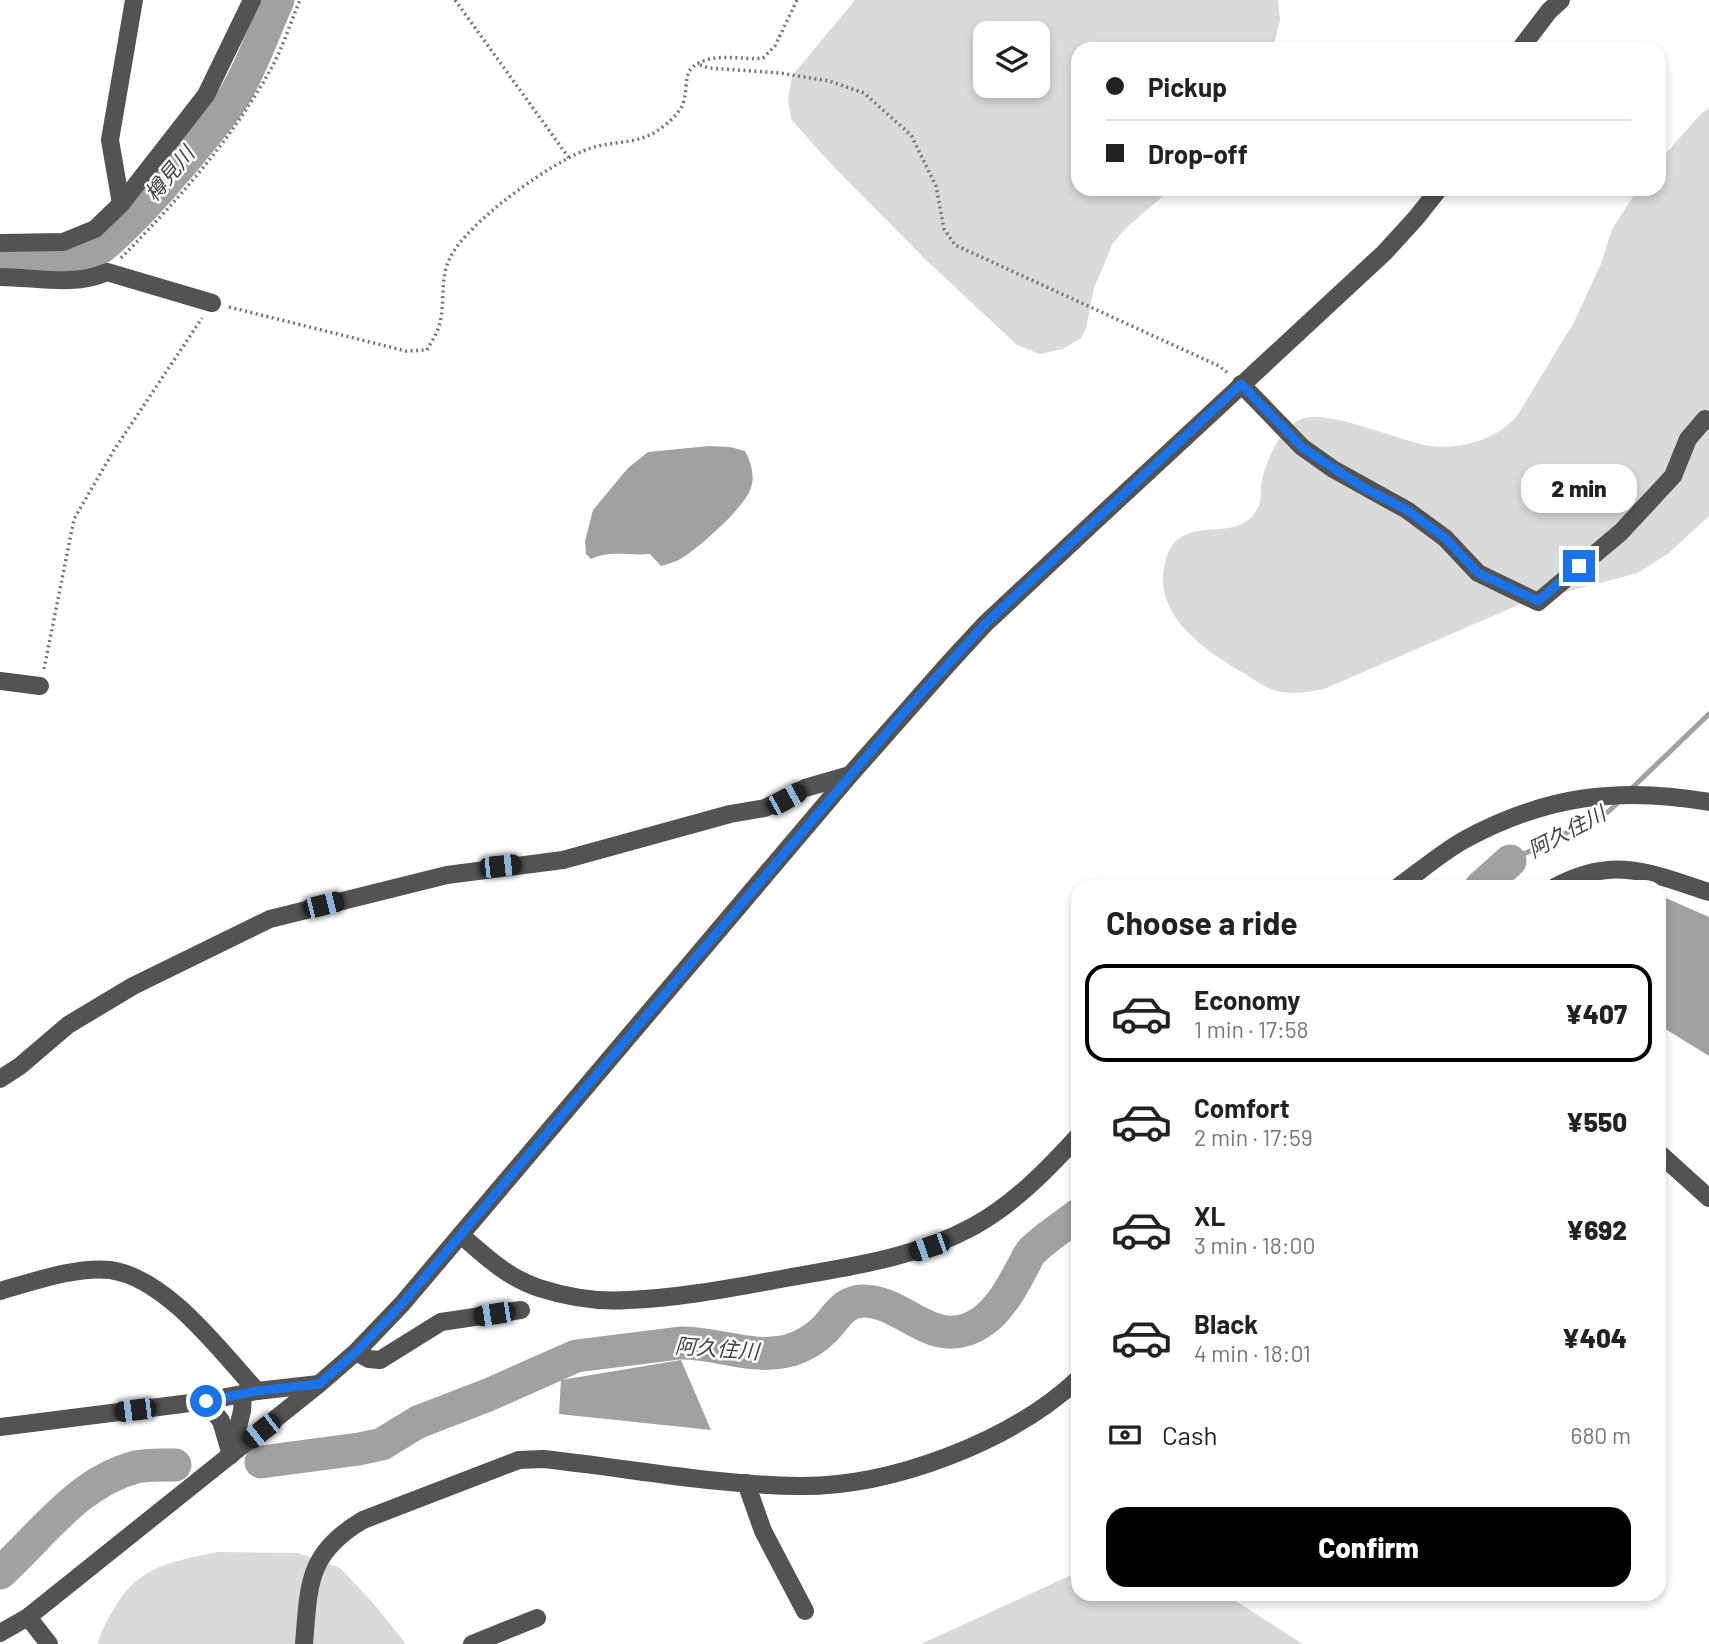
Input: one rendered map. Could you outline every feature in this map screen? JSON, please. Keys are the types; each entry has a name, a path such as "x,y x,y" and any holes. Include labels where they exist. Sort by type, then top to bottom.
{"street":[{"path":"121,204 110,141 134,0"},
{"path":"0,243 63,242 95,229 121,204 206,95 252,0"},
{"path":"1525,42 1561,0"},
{"path":"0,1633 28,1617 356,1352 402,1304 850,775 985,624 1384,253 1433,196"},
{"path":"0,277 69,281 107,272 212,303"},
{"path":"1241,384 1302,447 1333,469 1407,510 1445,538 1478,573 1538,601 1630,522 1673,475 1688,439 1705,419 1709,421"},
{"path":"0,681 40,686"},
{"path":"0,1079 20,1066 68,1025 132,986 270,919 447,875 563,860 730,814 765,808 805,788 850,775"},
{"path":"1408,880 1461,842 1498,823 1570,799 1655,794 1709,802"},
{"path":"1569,880 1581,874 1637,869 1709,892"},
{"path":"461,1235 498,1267 520,1281 557,1293 628,1300 738,1286 896,1258 929,1247 973,1227 995,1213 1047,1170 1071,1144"},
{"path":"1666,1159 1709,1198"},
{"path":"0,1291 53,1276 82,1272 110,1270 129,1276 165,1294 181,1308 250,1392"},
{"path":"356,1352 369,1359 380,1360 440,1322 521,1310"},
{"path":"0,1427 319,1384"},
{"path":"304,1644 307,1599 314,1570 326,1548 343,1532 363,1520 519,1460 544,1459 746,1483 801,1486 891,1475 970,1447 1010,1428 1048,1404 1071,1385"},
{"path":"231,1455 242,1411 250,1392"},
{"path":"206,1401 222,1421 231,1455"},
{"path":"746,1483 763,1531 806,1611"},
{"path":"28,1617 49,1644"},
{"path":"472,1644 537,1618"}],"path":[{"path":"107,272 165,213 228,138 274,64 300,0"},
{"path":"455,0 569,158"},
{"path":"40,686 74,519 114,450 212,303 407,351 427,350 440,325 444,280 450,257 470,231 516,192 569,158 611,143 638,140 657,131 683,104 687,73 698,64 709,59 763,58 775,46 797,0"},
{"path":"698,64 709,68 780,73 829,81 864,93 911,135 936,186 944,229 955,245 1219,366 1241,384"}],"shaded area":[{"path":"855,0 1278,0 1280,20 1275,42 1071,42 1071,196 1163,196 1113,243 1094,288 1086,328 1081,338 1063,349 1040,354 1017,345 928,262 831,164 791,119 788,99 792,76"},
{"path":"1709,108 1709,516 1669,553 1638,573 1523,603 1324,689 1295,693 1272,690 1194,639 1171,610 1165,594 1163,576 1167,556 1175,543 1185,535 1197,531 1223,529 1247,521 1259,505 1263,477 1274,448 1286,431 1301,419 1332,419 1420,444 1446,447 1473,443 1508,425 1517,416 1574,322 1601,264 1612,229 1633,196 1666,196 1666,153"},
{"path":"709,446 745,451 751,464 753,479 751,488 740,506 710,536 682,558 661,566 650,554 612,554 591,559 586,554 585,541 593,510 628,468 648,452"},
{"path":"1666,898 1709,917 1709,1056 1666,1029"},
{"path":"681,1360 711,1430 559,1414 561,1380"},
{"path":"218,1552 298,1553 340,1568 406,1644 98,1644 105,1625 131,1585 169,1563"},
{"path":"1071,1575 1071,1601 1236,1601 1303,1644 921,1644"}],"waterway":[{"name":"樽見川","path":"0,261 75,263 90,256 111,239 160,188 225,109 248,71 278,0"},
{"name":"阿久住川","path":"1631,789 1709,714"},
{"name":"阿久住川","path":"1510,861 1608,812 1622,799"},
{"name":"阿久住川","path":"1489,880 1510,861"},
{"name":"阿久住川","path":"261,1462 382,1444 418,1422 576,1356 680,1343 763,1353 791,1350 816,1337 845,1307 856,1302 879,1303 936,1330 966,1330 989,1316 1010,1290 1032,1251 1071,1220"},
{"name":"阿久住川","path":"0,1573 62,1511 96,1484 136,1467 175,1465"}],"route":[{"path":"206,1401 257,1391 319,1384 356,1352 402,1304 850,775 949,663 985,624 1241,384 1302,447 1364,488 1407,510 1445,538 1478,573 1538,601 1579,566"}]}
